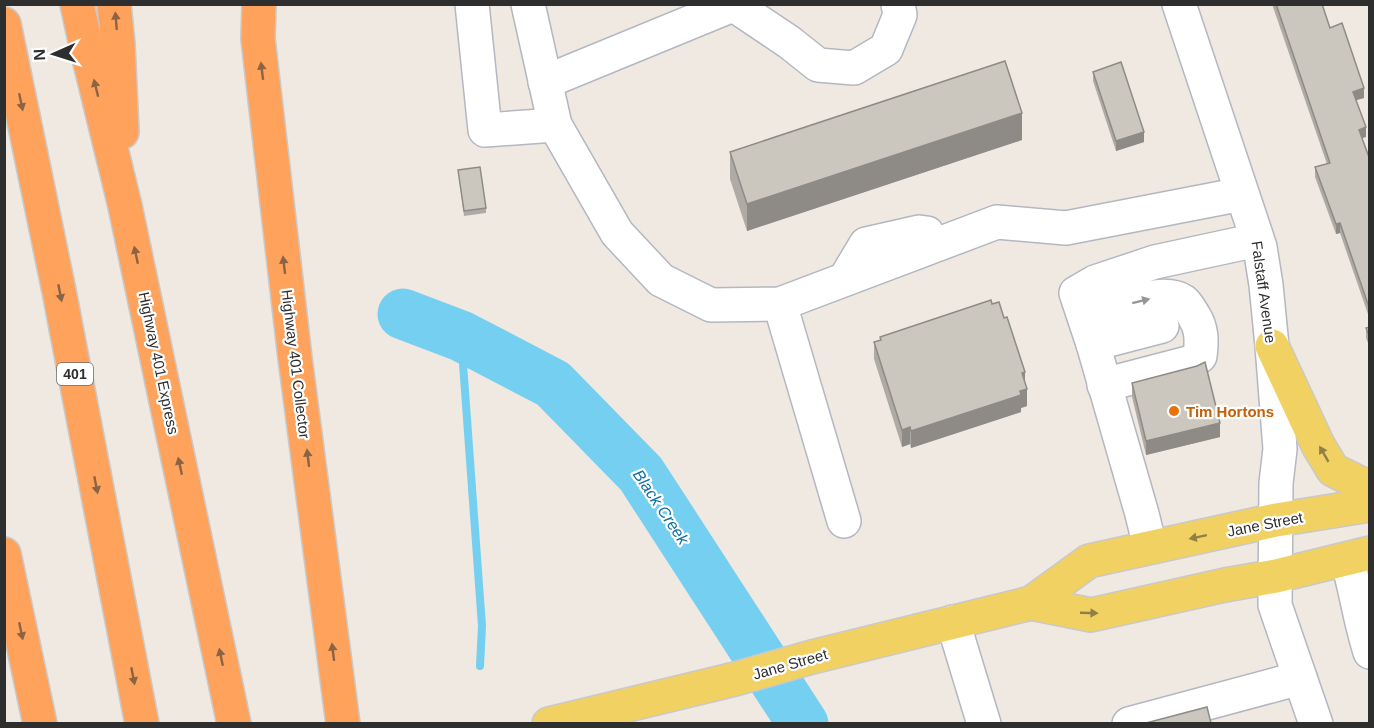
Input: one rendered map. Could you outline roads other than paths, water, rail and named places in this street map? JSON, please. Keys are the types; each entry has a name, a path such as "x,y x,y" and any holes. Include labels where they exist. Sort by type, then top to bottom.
{"highway":[{"name":"Highway 401 Express","path":"77,4 125,206 233,719"},
{"path":"114,4 118,44 125,206"},
{"path":"251,4 258,39"},
{"name":"Highway 401 Collector","path":"259,4 258,39 295,358 342,717"},
{"name":"401","path":"4,24 59,291 142,723"},
{"path":"4,554 40,723"}],"main road":[{"path":"1272,346 1330,466 1333,470 1370,488"},
{"name":"Jane Street","path":"549,723 735,679 812,657 1031,603 1089,561 1276,520 1370,505"},
{"name":"Jane Street","path":"1031,603 1091,615 1358,556"}],"street":[{"path":"472,4 485,130 555,125"},
{"path":"528,4 555,125 617,233 661,279 711,305 780,303 997,222 1066,228 1242,194"},
{"path":"545,82 734,5 789,42 818,65 854,68 886,49 900,15 898,4"},
{"name":"Falstaff Avenue","path":"1179,4 1257,240 1266,285 1280,449 1276,483 1275,605 1316,723"},
{"path":"1150,547 1076,293 1095,282 1155,262 1257,240"},
{"path":"1089,332 1134,302 1157,297 1171,297 1184,302 1200,326 1202,342 1200,356 1192,362 1104,385"},
{"path":"780,303 844,521"},
{"path":"1089,332 1162,326"},
{"path":"1358,556 1353,578 1367,637"},
{"path":"953,622 984,723"},
{"path":"1129,723 1216,712 1300,678"}],"waterway":[{"name":"Black Creek","path":"403,314 461,336 553,384 641,474 803,724"},
{"path":"461,336 482,626 480,666"}],"place":[{"name":"Tim Hortons","path":"1174,411"}]}
